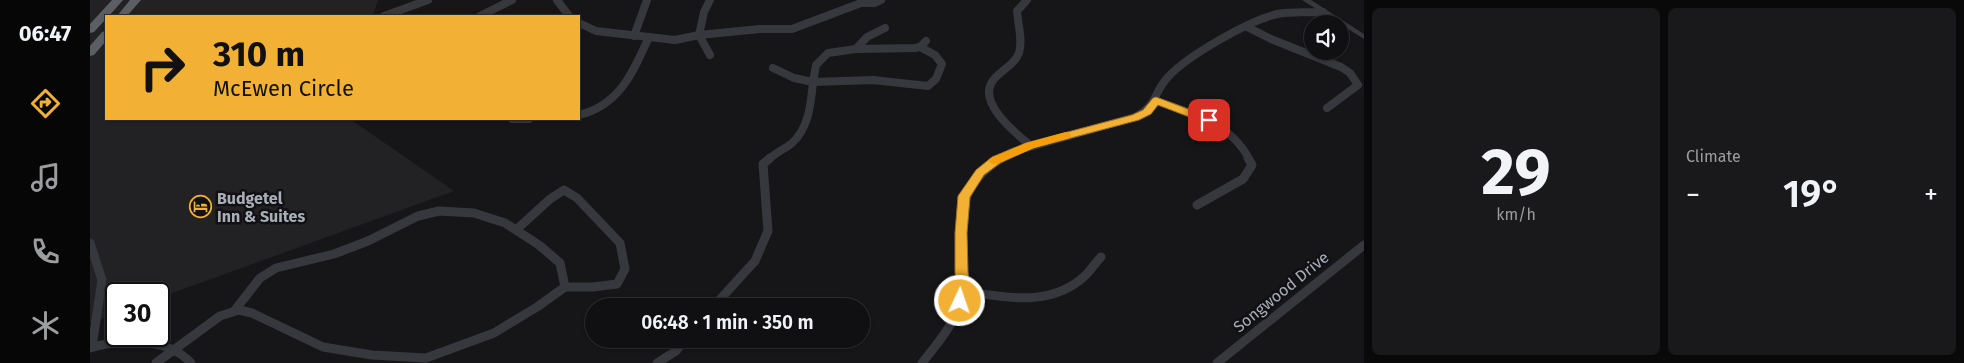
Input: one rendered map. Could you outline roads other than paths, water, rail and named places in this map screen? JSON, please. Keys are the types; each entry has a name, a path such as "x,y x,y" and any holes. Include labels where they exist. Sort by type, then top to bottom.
{"highway":[{"path":"90,30 118,0"},
{"path":"123,15 136,0"},
{"path":"90,53 105,35"}],"street":[{"path":"387,15 428,0"},
{"path":"482,15 512,0"},
{"path":"557,0 567,15"},
{"path":"634,36 647,0"},
{"path":"710,0 704,12 699,35 710,55"},
{"path":"580,23 596,31 675,40 699,35 760,29 792,29 861,3 874,3 881,0"},
{"path":"1026,0 1017,11 1021,42 1017,56 990,84 988,92 996,112 1007,125 1030,145"},
{"path":"1306,0 1364,37"},
{"path":"922,363 957,312 964,291 961,272 961,233 964,196 980,172 996,160 1030,145 1135,117 1147,112 1156,101 1167,79 1174,72 1207,49 1269,16 1323,12"},
{"path":"1247,27 1293,48 1330,61 1350,73 1358,85 1353,91 1327,108"},
{"path":"856,49 867,37 885,28"},
{"path":"580,115 597,110 607,104 619,91 636,65 649,37"},
{"path":"920,47 926,40"},
{"path":"721,298 755,262 768,231 763,164 779,150 791,144 801,133 810,109 813,82 816,65 828,53 856,49 920,47 935,55 942,64 935,81 928,86 873,80 813,82 794,78 773,68"},
{"path":"1156,101 1209,120 1226,130 1239,141 1252,165 1243,179 1198,205"},
{"path":"235,310 252,313 323,347 372,355 426,358 494,333 537,307 565,287 593,287 618,284 625,269 620,243 577,198 564,190 550,199 516,230"},
{"path":"156,363 220,316 235,310 260,278 276,268 334,254 368,241 418,216 439,211 474,213 505,222 539,245 560,263 565,287"},
{"path":"90,243 102,280 91,347 129,343 159,345 181,352 190,363"},
{"name":"Songwood Drive","path":"1217,363 1364,245"},
{"path":"964,291 1014,299 1046,298 1082,280 1101,256"},
{"path":"657,363 678,348"}],"place":[{"name":"Budgetel Inn & Suites","path":"201,207"}]}
